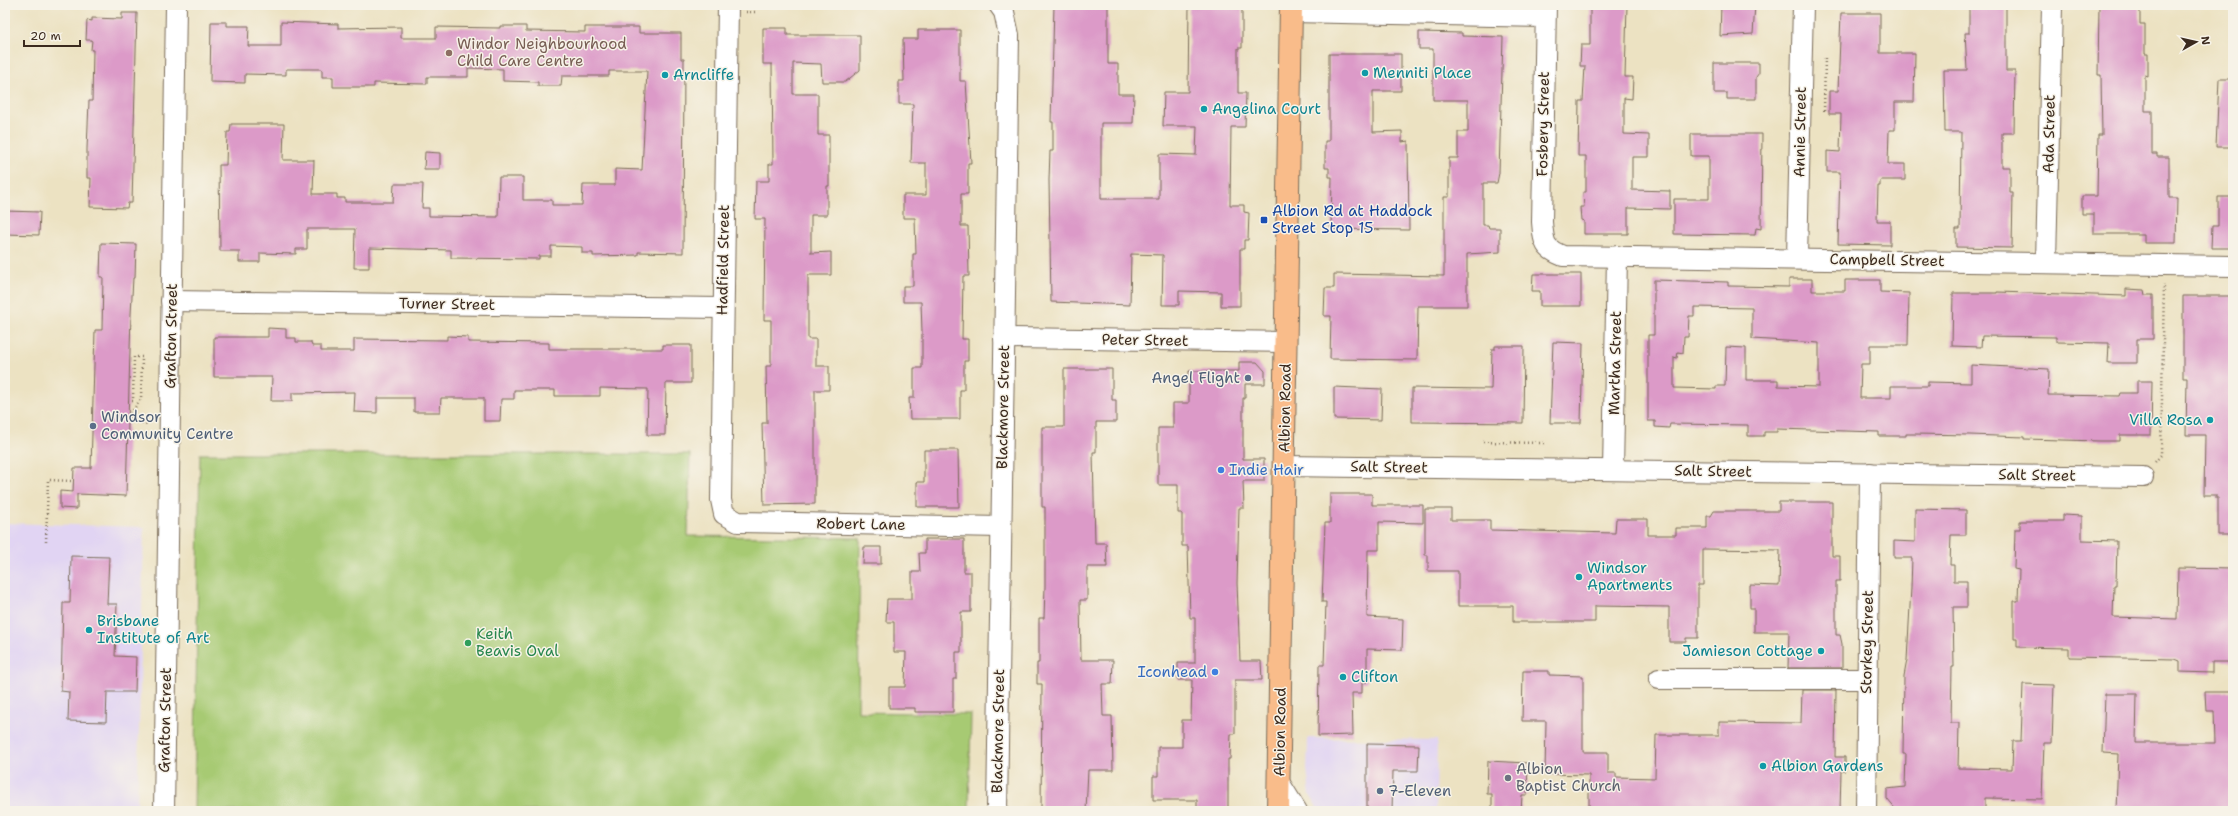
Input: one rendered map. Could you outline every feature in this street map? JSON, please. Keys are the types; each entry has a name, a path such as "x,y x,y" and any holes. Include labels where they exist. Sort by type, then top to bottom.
{"main road":[{"name":"Albion Road","path":"1278,811 1291,9"}],"street":[{"name":"Grafton Street","path":"164,811 176,5"},
{"name":"Hadfield Street","path":"724,514 721,500 722,308 728,5"},
{"name":"Blackmore Street","path":"997,811 1009,35 1004,12 999,5"},
{"name":"Annie Street","path":"1797,258 1803,5"},
{"name":"Ada Street","path":"2046,262 2052,5"},
{"path":"1291,9 1545,11"},
{"name":"Fosbery Street","path":"1544,244 1542,222 1545,11"},
{"name":"Campbell Street","path":"1544,244 1552,252 1563,256 1797,258 2233,266"},
{"name":"Martha Street","path":"1613,470 1617,256"},
{"name":"Turner Street","path":"171,301 722,308"},
{"name":"Peter Street","path":"1004,338 1286,342"},
{"name":"Salt Street","path":"1283,466 2143,477"},
{"name":"Storkey Street","path":"1866,811 1866,679 1870,473"},
{"name":"Robert Lane","path":"724,514 738,522 1001,526"},
{"path":"1659,679 1866,679"},
{"path":"1279,782 1297,811"}],"path":[{"path":"1824,111 1825,57"},
{"path":"2161,455 2165,276"},
{"path":"128,401 133,401 134,356 142,357 141,399 128,417 148,425"},
{"path":"1483,442 1545,443"},
{"path":"46,542 48,480 74,481"}],"shaded area":[{"path":"5,523 144,527 137,811 5,811"},
{"path":"1308,738 1437,740 1436,811 1319,811 1310,795 1307,769"}],"green space":[{"name":"Keith Beavis Oval","path":"200,454 690,454 688,536 860,538 858,712 971,714 969,811 194,811"}],"building":[{"path":"1054,5 1108,5 1108,64 1118,64 1118,94 1134,94 1133,123 1101,123 1101,199 1159,199 1159,154 1196,155 1197,126 1163,126 1164,92 1188,92 1189,5 1242,5 1242,48 1238,48 1238,93 1246,93 1245,127 1231,127 1230,205 1244,205 1244,212 1249,213 1248,240 1244,240 1244,249 1240,249 1240,306 1221,306 1221,292 1179,291 1179,305 1162,305 1163,255 1131,254 1130,305 1051,302 1049,180 1050,151 1053,151 1053,122 1051,122"},
{"path":"1590,5 1627,5 1625,77 1633,77 1632,99 1624,98 1624,134 1649,135 1649,157 1632,157 1632,190 1670,191 1670,209 1628,208 1628,234 1584,234 1584,221 1581,220 1580,207 1584,207 1583,192 1586,192 1586,156 1578,156 1579,101 1583,101 1585,66 1580,66 1581,45 1590,45"},
{"path":"1721,5 1755,5 1753,34 1720,36"},
{"path":"1969,5 2006,5 2006,71 2015,71 2014,133 2002,133 2002,167 2010,167 2010,193 2013,193 2012,248 1956,247 1956,229 1960,229 1961,132 1945,132 1944,70 1967,70 1965,33 1969,33"},
{"path":"2099,5 2140,5 2140,24 2145,24 2145,54 2148,54 2148,76 2145,75 2145,111 2152,111 2152,154 2157,154 2157,157 2169,157 2169,198 2177,198 2176,243 2144,243 2144,234 2094,234 2094,214 2082,214 2082,196 2097,196 2098,135 2102,135 2101,75 2098,75"},
{"path":"122,13 137,13 132,203 128,203 127,208 90,207 91,178 87,178 87,149 89,101 92,101 93,50 91,50 92,40 86,40 87,20 92,21 92,18 122,19"},
{"path":"1841,13 1880,13 1880,53 1915,53 1914,102 1895,102 1895,130 1889,130 1888,164 1905,164 1905,180 1880,180 1880,186 1878,186 1877,221 1890,221 1890,245 1838,244 1840,172 1827,172 1827,151 1840,152 1841,114 1829,114 1829,91 1838,91"},
{"path":"211,22 227,22 227,26 249,26 248,46 281,46 281,22 338,24 338,28 401,27 401,38 436,38 436,27 500,28 500,26 526,26 526,31 585,32 585,27 639,27 639,33 681,33 681,59 684,59 683,253 638,252 638,255 593,256 593,253 582,253 582,247 551,246 551,256 539,256 539,259 451,258 451,250 369,248 369,268 354,268 355,229 307,229 307,249 296,249 296,254 260,253 260,262 239,262 239,251 220,251 219,165 226,165 227,132 230,132 231,124 284,124 283,160 314,160 313,194 337,194 337,198 345,198 345,202 393,202 394,184 423,184 422,208 429,208 429,216 498,217 499,177 523,177 523,200 552,200 552,205 582,205 583,185 615,185 615,169 642,170 647,71 609,71 609,76 562,76 561,86 538,86 538,82 503,81 503,69 468,68 468,77 427,77 427,84 374,83 374,87 333,87 333,77 322,77 322,69 286,69 286,75 245,74 245,83 210,82"},
{"path":"763,28 787,28 787,35 860,35 860,70 845,82 822,82 821,64 793,63 793,94 818,94 818,135 829,135 829,186 827,186 827,215 811,215 811,253 831,252 831,275 808,275 808,339 816,339 816,366 829,366 829,390 815,390 815,504 764,505 762,423 767,423 766,366 771,366 771,320 764,320 765,219 755,219 756,181 769,181 769,164 773,164 772,64 763,64"},
{"path":"918,30 960,30 960,81 966,81 971,163 968,163 968,194 961,194 961,226 968,226 969,276 963,276 962,339 968,339 968,361 964,361 964,390 960,390 960,419 910,419 909,398 914,398 914,368 922,368 922,332 921,302 903,302 903,286 913,286 913,254 916,254 915,218 903,218 903,195 926,195 926,163 911,163 913,104 899,104 899,81 904,81 903,39 918,39"},
{"path":"1419,32 1462,33 1462,36 1503,37 1499,173 1497,183 1483,183 1483,225 1488,225 1489,228 1500,228 1500,252 1467,254 1467,306 1418,306 1417,360 1330,359 1331,316 1324,316 1325,288 1334,288 1334,274 1444,276 1444,197 1449,197 1449,158 1458,158 1458,132 1468,132 1468,100 1433,100 1433,49 1419,49"},
{"path":"1329,54 1401,54 1401,91 1373,91 1373,132 1402,131 1402,142 1408,141 1409,230 1331,229 1332,177 1329,177 1329,168 1325,168 1325,141 1329,141"},
{"path":"1714,63 1759,63 1759,73 1756,77 1756,99 1727,99 1727,93 1714,93"},
{"path":"2219,79 2233,79 2233,147 2216,147"},
{"path":"1691,134 1762,134 1761,229 1756,228 1755,235 1674,234 1674,199 1709,199 1709,156 1691,156"},
{"path":"425,152 440,153 440,169 424,169"},
{"path":"2218,197 2233,197 2233,248 2211,248 2212,226 2218,226"},
{"path":"5,211 40,212 39,235 5,234"},
{"path":"101,243 136,244 135,278 133,278 131,314 126,496 77,494 77,509 60,508 60,491 73,492 74,468 91,468 95,330 102,330 103,277 100,277"},
{"path":"1533,274 1581,274 1581,306 1540,306 1540,291 1532,291"},
{"path":"1789,279 1812,279 1812,291 1845,291 1845,280 1880,280 1880,292 1909,293 1908,345 1870,345 1870,364 1861,364 1860,398 1891,398 1891,386 1928,386 1928,382 1971,383 1971,365 2049,369 2048,395 2120,396 2121,393 2137,393 2137,381 2152,381 2151,435 2120,435 2120,441 2100,441 2024,439 2024,437 1970,435 1906,434 1906,436 1879,436 1879,432 1777,429 1777,432 1764,432 1764,436 1748,436 1748,425 1670,424 1669,428 1655,427 1655,421 1648,421 1648,335 1654,335 1654,280 1728,282 1728,286 1789,287","holes":["1694,307 1752,308 1752,339 1819,343 1819,387 1778,386 1778,380 1746,380 1746,348 1726,347 1725,386 1716,386 1716,389 1674,388 1674,357 1677,358 1678,352 1683,353 1684,337 1688,337 1689,316 1694,316"]},
{"path":"2126,289 2144,290 2145,295 2153,295 2153,339 2137,339 2137,363 2108,363 2109,343 2056,342 2056,337 1982,336 1981,347 1952,346 1953,293 1997,292 2126,296"},
{"path":"2183,296 2233,296 2233,535 2218,535 2218,498 2216,498 2216,495 2204,495 2205,435 2186,435 2187,378 2183,378"},
{"path":"268,328 286,329 286,338 296,338 296,342 311,342 312,346 321,346 321,351 354,351 354,339 447,340 447,336 468,337 468,342 549,343 549,349 663,349 663,345 691,345 691,383 666,383 665,435 647,435 648,389 600,388 600,396 555,396 555,390 514,390 514,399 501,399 500,421 484,421 484,398 441,398 440,412 414,412 414,398 377,398 377,413 354,412 355,392 292,393 292,401 271,401 272,377 214,377 214,337 268,337"},
{"path":"1553,342 1583,343 1581,423 1550,423"},
{"path":"1495,346 1524,346 1523,423 1412,422 1412,388 1491,389 1492,349 1495,349"},
{"path":"1239,362 1257,362 1265,371 1265,384 1245,384 1245,398 1243,398 1243,459 1264,459 1264,481 1243,481 1244,508 1239,508 1237,583 1240,661 1261,661 1262,680 1235,680 1235,734 1231,734 1230,759 1228,759 1228,811 1197,811 1197,800 1153,800 1153,776 1158,776 1158,747 1182,747 1182,720 1191,720 1192,680 1178,680 1178,663 1195,663 1195,618 1190,618 1188,546 1182,546 1182,513 1178,513 1178,485 1158,485 1158,428 1173,428 1173,403 1189,403 1189,371 1239,371"},
{"path":"1064,369 1112,369 1112,400 1116,400 1116,422 1096,422 1096,452 1093,452 1095,543 1106,543 1107,567 1087,567 1087,600 1080,600 1081,660 1113,660 1112,684 1102,684 1103,716 1112,716 1113,770 1088,770 1086,811 1041,811 1042,684 1037,684 1037,663 1039,663 1039,618 1044,618 1045,586 1045,507 1042,507 1042,427 1064,427"},
{"path":"1334,387 1382,389 1381,420 1334,419"},
{"path":"924,450 958,450 959,507 917,507 917,482 924,482"},
{"path":"1330,494 1372,494 1372,505 1423,505 1423,523 1379,522 1379,550 1368,550 1367,617 1403,619 1402,650 1367,649 1367,682 1362,682 1362,693 1352,693 1353,735 1318,736 1319,665 1324,665 1326,602 1322,602 1325,523 1330,523"},
{"path":"1779,502 1832,502 1832,556 1840,556 1840,581 1836,581 1836,635 1840,635 1842,644 1842,668 1788,668 1789,632 1754,632 1754,608 1750,608 1750,585 1779,586 1780,550 1703,549 1703,585 1698,585 1698,638 1686,638 1686,642 1669,642 1669,607 1595,606 1595,622 1513,622 1513,606 1458,606 1458,571 1428,571 1428,555 1425,555 1425,509 1451,509 1451,520 1490,520 1490,530 1615,533 1616,519 1648,519 1648,535 1676,535 1676,528 1707,528 1707,516 1711,516 1714,511 1779,511"},
{"path":"1915,509 1966,510 1966,535 1951,535 1950,565 1954,565 1954,581 1967,581 1967,607 1953,607 1954,667 1952,667 1951,723 1959,723 1958,768 2012,769 2013,741 2021,741 2023,684 2054,685 2052,743 2044,743 2042,799 1985,798 1985,811 1897,811 1887,799 1887,789 1905,787 1906,754 1903,754 1904,676 1907,660 1912,558 1894,558 1894,541 1915,542"},
{"path":"2063,515 2082,516 2082,540 2117,541 2116,585 2114,585 2113,617 2177,619 2178,568 2233,569 2233,662 2212,662 2212,673 2180,672 2180,661 2175,659 2069,657 2069,648 2017,647 2017,639 2014,639 2014,601 2018,601 2019,570 2014,569 2015,529 2020,529 2020,521 2063,521"},
{"path":"925,539 964,539 964,572 971,572 971,612 961,612 961,652 956,652 956,679 953,679 953,712 915,712 915,708 889,708 889,687 905,687 906,652 894,652 894,622 886,622 887,599 912,599 912,572 920,572 919,553 925,553"},
{"path":"864,547 881,547 881,564 863,564"},
{"name":"Brisbane Institute of Art","path":"71,556 109,557 107,604 117,604 115,656 136,657 135,692 107,692 106,722 68,721 69,692 61,691 63,603 70,603"},
{"path":"1523,671 1549,671 1549,675 1583,676 1583,752 1608,752 1608,773 1616,773 1616,777 1655,778 1656,735 1719,735 1719,722 1801,723 1802,690 1836,690 1835,757 1845,757 1845,771 1841,771 1840,811 1694,809 1694,811 1589,811 1589,775 1545,774 1546,721 1522,721"},
{"path":"2205,692 2233,692 2233,811 2116,811 2118,754 2103,753 2105,694 2137,694 2136,743 2215,743 2214,711 2206,711"},
{"name":"7-Eleven","path":"1367,744 1419,745 1418,771 1393,771 1392,811 1367,811"},
{"name":"Albion Baptist Church","path":"1488,761 1528,763 1527,795 1522,795 1521,811 1492,811 1492,794 1487,794"}],"place":[{"name":"Windor Neighbourhood Child Care Centre","path":"449,53"},
{"name":"Menniti Place","path":"1365,73"},
{"name":"Arncliffe","path":"665,75"},
{"name":"Angelina Court","path":"1204,109"},
{"name":"Albion Rd at Haddock Street Stop 15","path":"1264,220"},
{"name":"Angel Flight","path":"1248,378"},
{"name":"Villa Rosa","path":"2210,420"},
{"name":"Windsor Community Centre","path":"93,426"},
{"name":"Indie Hair","path":"1221,470"},
{"name":"Windsor Apartments","path":"1579,577"},
{"name":"Brisbane Institute of Art","path":"89,630"},
{"name":"Keith Beavis Oval","path":"468,643"},
{"name":"Jamieson Cottage","path":"1821,651"},
{"name":"Iconhead","path":"1215,672"},
{"name":"Clifton","path":"1343,677"},
{"name":"Albion Gardens","path":"1763,766"},
{"name":"Albion Baptist Church","path":"1508,778"},
{"name":"7-Eleven","path":"1380,791"}]}
